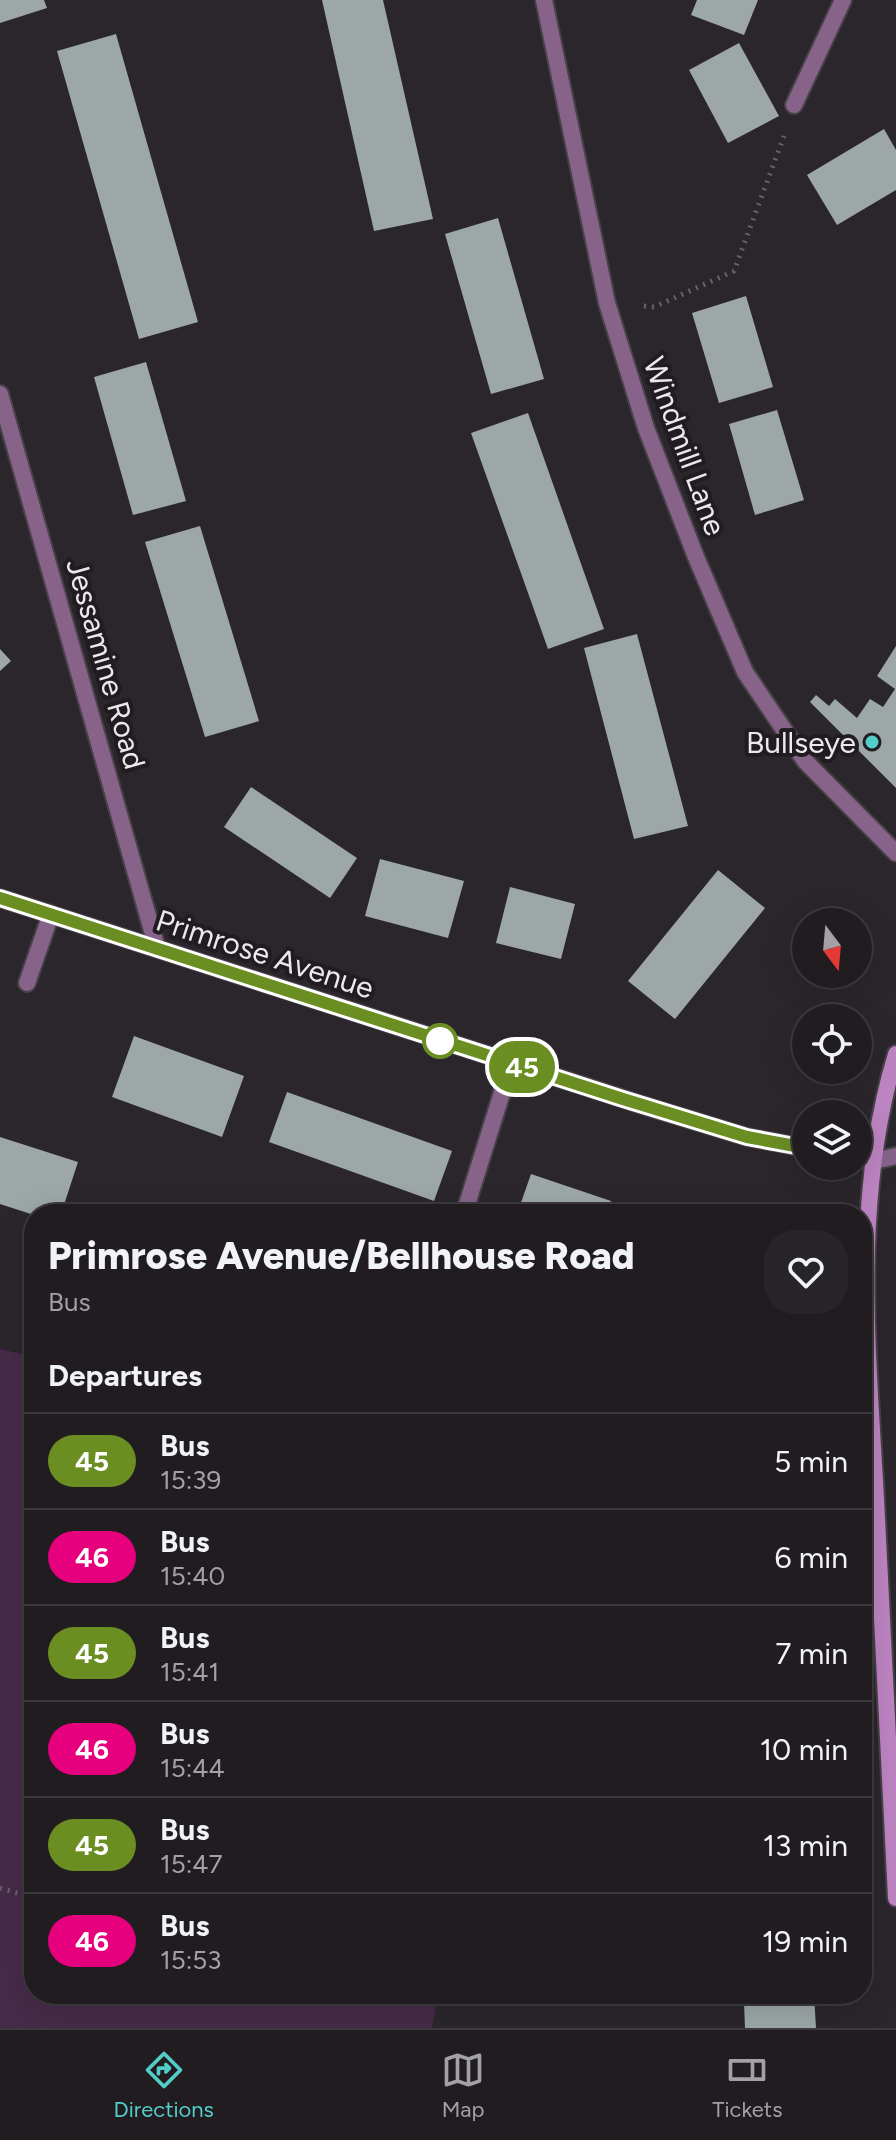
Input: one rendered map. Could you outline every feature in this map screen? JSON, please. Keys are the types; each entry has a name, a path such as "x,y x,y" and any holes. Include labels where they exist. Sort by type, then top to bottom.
{"main road":[{"path":"872,1138 896,1054"},
{"path":"866,1180 866,1204"},
{"path":"872,1415 891,1684 896,1898"}],"street":[{"name":"Windmill Lane","path":"544,0 607,303 646,428 696,557 745,672 805,761 896,853"},
{"path":"794,105 843,0"},
{"name":"Jessamine Road","path":"0,394 157,948"},
{"name":"Primrose Avenue","path":"0,898 511,1064 747,1137 792,1145"},
{"path":"27,983 51,914"},
{"path":"467,1204 511,1064"},
{"path":"872,1158 896,1156"}],"path":[{"path":"607,303 654,307 734,271 769,182 794,105"},
{"path":"0,1888 24,1895"}],"shaded area":[{"path":"0,1349 24,1355 24,2004 436,2004 432,2028 0,2028"}],"building":[{"path":"0,0 44,0 47,8 0,23"},
{"path":"322,0 383,0 433,219 374,231"},
{"path":"697,0 758,0 744,35 691,15"},
{"path":"116,34 198,322 139,339 57,51"},
{"path":"739,43 779,116 728,143 689,70"},
{"path":"884,129 896,150 896,190 837,225 807,175"},
{"path":"498,218 544,379 491,394 445,234"},
{"path":"746,296 773,387 719,403 692,313"},
{"path":"146,362 186,501 133,515 94,377"},
{"path":"777,410 804,500 755,515 729,424"},
{"path":"528,413 604,629 548,649 471,433"},
{"path":"200,526 259,721 205,737 145,542"},
{"path":"637,634 688,826 634,839 584,648"},
{"name":"Bullseye","path":"896,646 896,788 810,702 816,695 829,706 835,699 857,718 870,699 883,707 895,689 877,676"},
{"path":"0,649 11,661 0,671"},
{"path":"251,787 357,858 330,898 224,827"},
{"path":"380,859 464,881 448,938 365,916"},
{"path":"718,870 765,908 675,1019 628,981"},
{"path":"510,887 575,904 561,959 496,943"},
{"path":"134,1036 244,1076 222,1137 112,1097"},
{"path":"287,1092 452,1151 434,1201 269,1142"},
{"path":"0,1137 78,1162 64,1204 24,1204 24,1212 0,1204"},
{"path":"531,1174 611,1201 610,1204 520,1204"},
{"path":"744,2004 815,2004 816,2028 745,2028"}],"bus line":[{"name":"45","path":"0,898 623,1099 747,1137 792,1145"}],"place":[{"name":"Bullseye","path":"872,742"}]}
